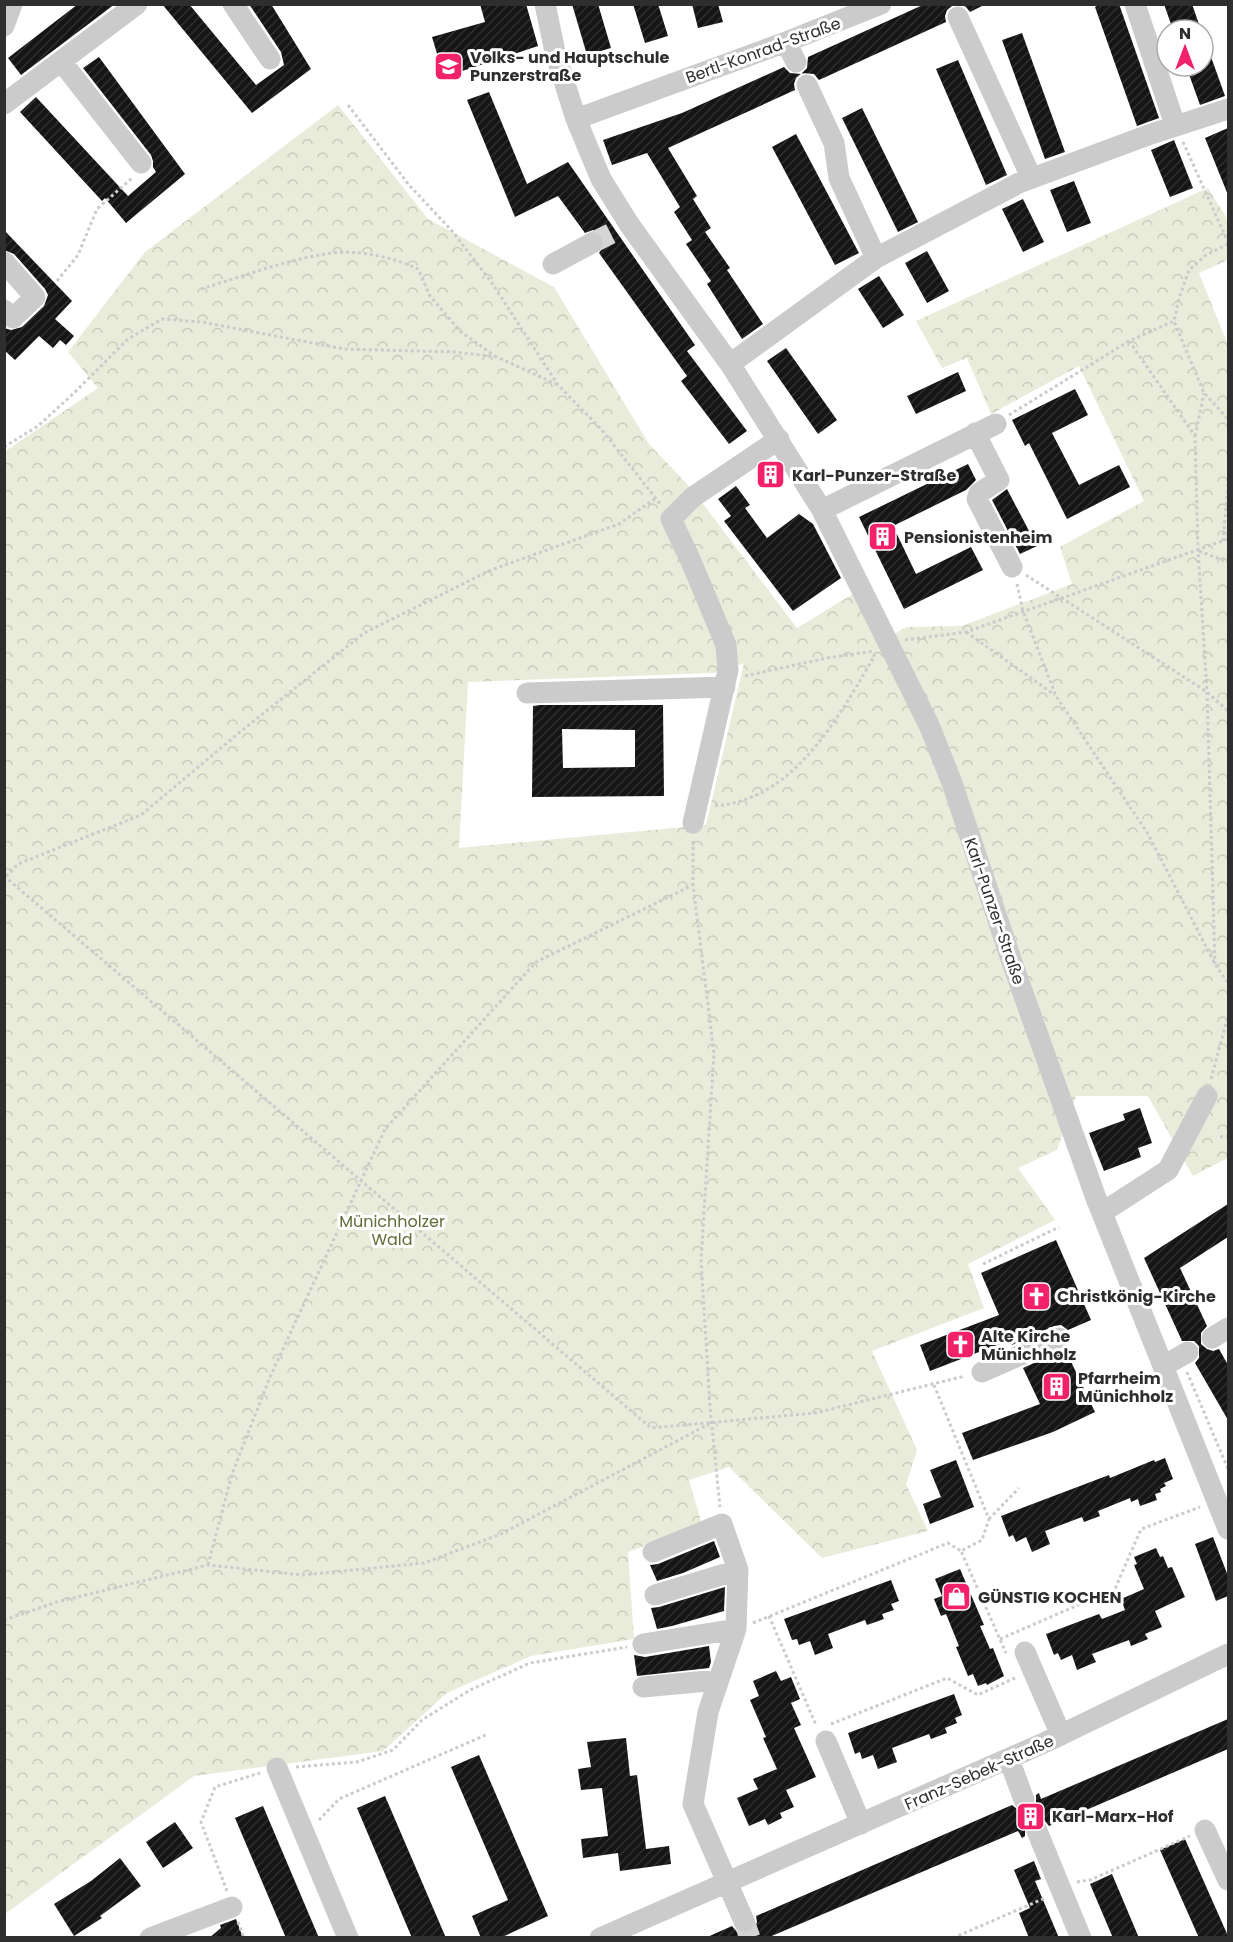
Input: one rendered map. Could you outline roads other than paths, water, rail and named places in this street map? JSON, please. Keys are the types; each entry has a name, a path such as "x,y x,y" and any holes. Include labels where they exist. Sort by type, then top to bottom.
{"street":[{"path":"4,26 12,4"},
{"path":"4,104 137,4"},
{"path":"233,4 270,59"},
{"name":"Karl-Punzer-Straße","path":"545,4 555,52 576,119 622,227 729,364 822,510 929,725 952,783 1095,1206 1178,1358 1217,1500 1228,1529"},
{"name":"Bertl-Konrad-Straße","path":"576,119 786,42 881,4"},
{"path":"1135,4 1175,125"},
{"path":"958,17 1031,177"},
{"path":"786,42 796,62"},
{"path":"62,61 141,163"},
{"path":"807,85 834,143 839,178 876,258"},
{"path":"729,364 876,258 1031,177 1175,125 1228,109"},
{"path":"553,264 592,243"},
{"path":"4,262 35,297 14,318 4,310"},
{"path":"822,510 996,423"},
{"path":"975,433 999,480 979,493 977,500 1012,567"},
{"path":"696,812 726,683 726,645 671,519 693,497 778,439"},
{"path":"527,693 726,683"},
{"path":"1095,1206 1168,1170 1207,1096"},
{"path":"982,1372 1059,1338"},
{"path":"653,1552 722,1524 738,1570 736,1629 708,1712 693,1804 744,1921"},
{"path":"655,1595 738,1570"},
{"path":"643,1644 736,1629"},
{"name":"Franz-Sebek-Straße","path":"600,1938 1010,1759 1228,1654"},
{"path":"1015,1659 1061,1735"},
{"path":"643,1687 718,1680"},
{"path":"822,1733 861,1824"},
{"path":"1010,1759 1024,1800"},
{"path":"277,1768 348,1938"},
{"path":"1205,1830 1228,1881"},
{"path":"1037,1831 1081,1938"},
{"path":"150,1938 232,1906"}],"tunnel":[{"path":"592,243 616,231"},
{"path":"744,1921 750,1938"}],"place":[{"name":"Volks- und Hauptschule Punzerstraße","path":"449,66"},
{"name":"Karl-Punzer-Straße","path":"771,475"},
{"name":"Pensionistenheim","path":"883,537"},
{"name":"Christkönig-Kirche","path":"1036,1296"},
{"name":"Alte Kirche Münichholz","path":"960,1345"},
{"name":"Pfarrheim Münichholz","path":"1057,1387"},
{"name":"GÜNSTIG KOCHEN","path":"957,1597"},
{"name":"Karl-Marx-Hof","path":"1031,1816"}],"park label":[{"name":"Münichholzer Wald","path":"392,1230"}]}
